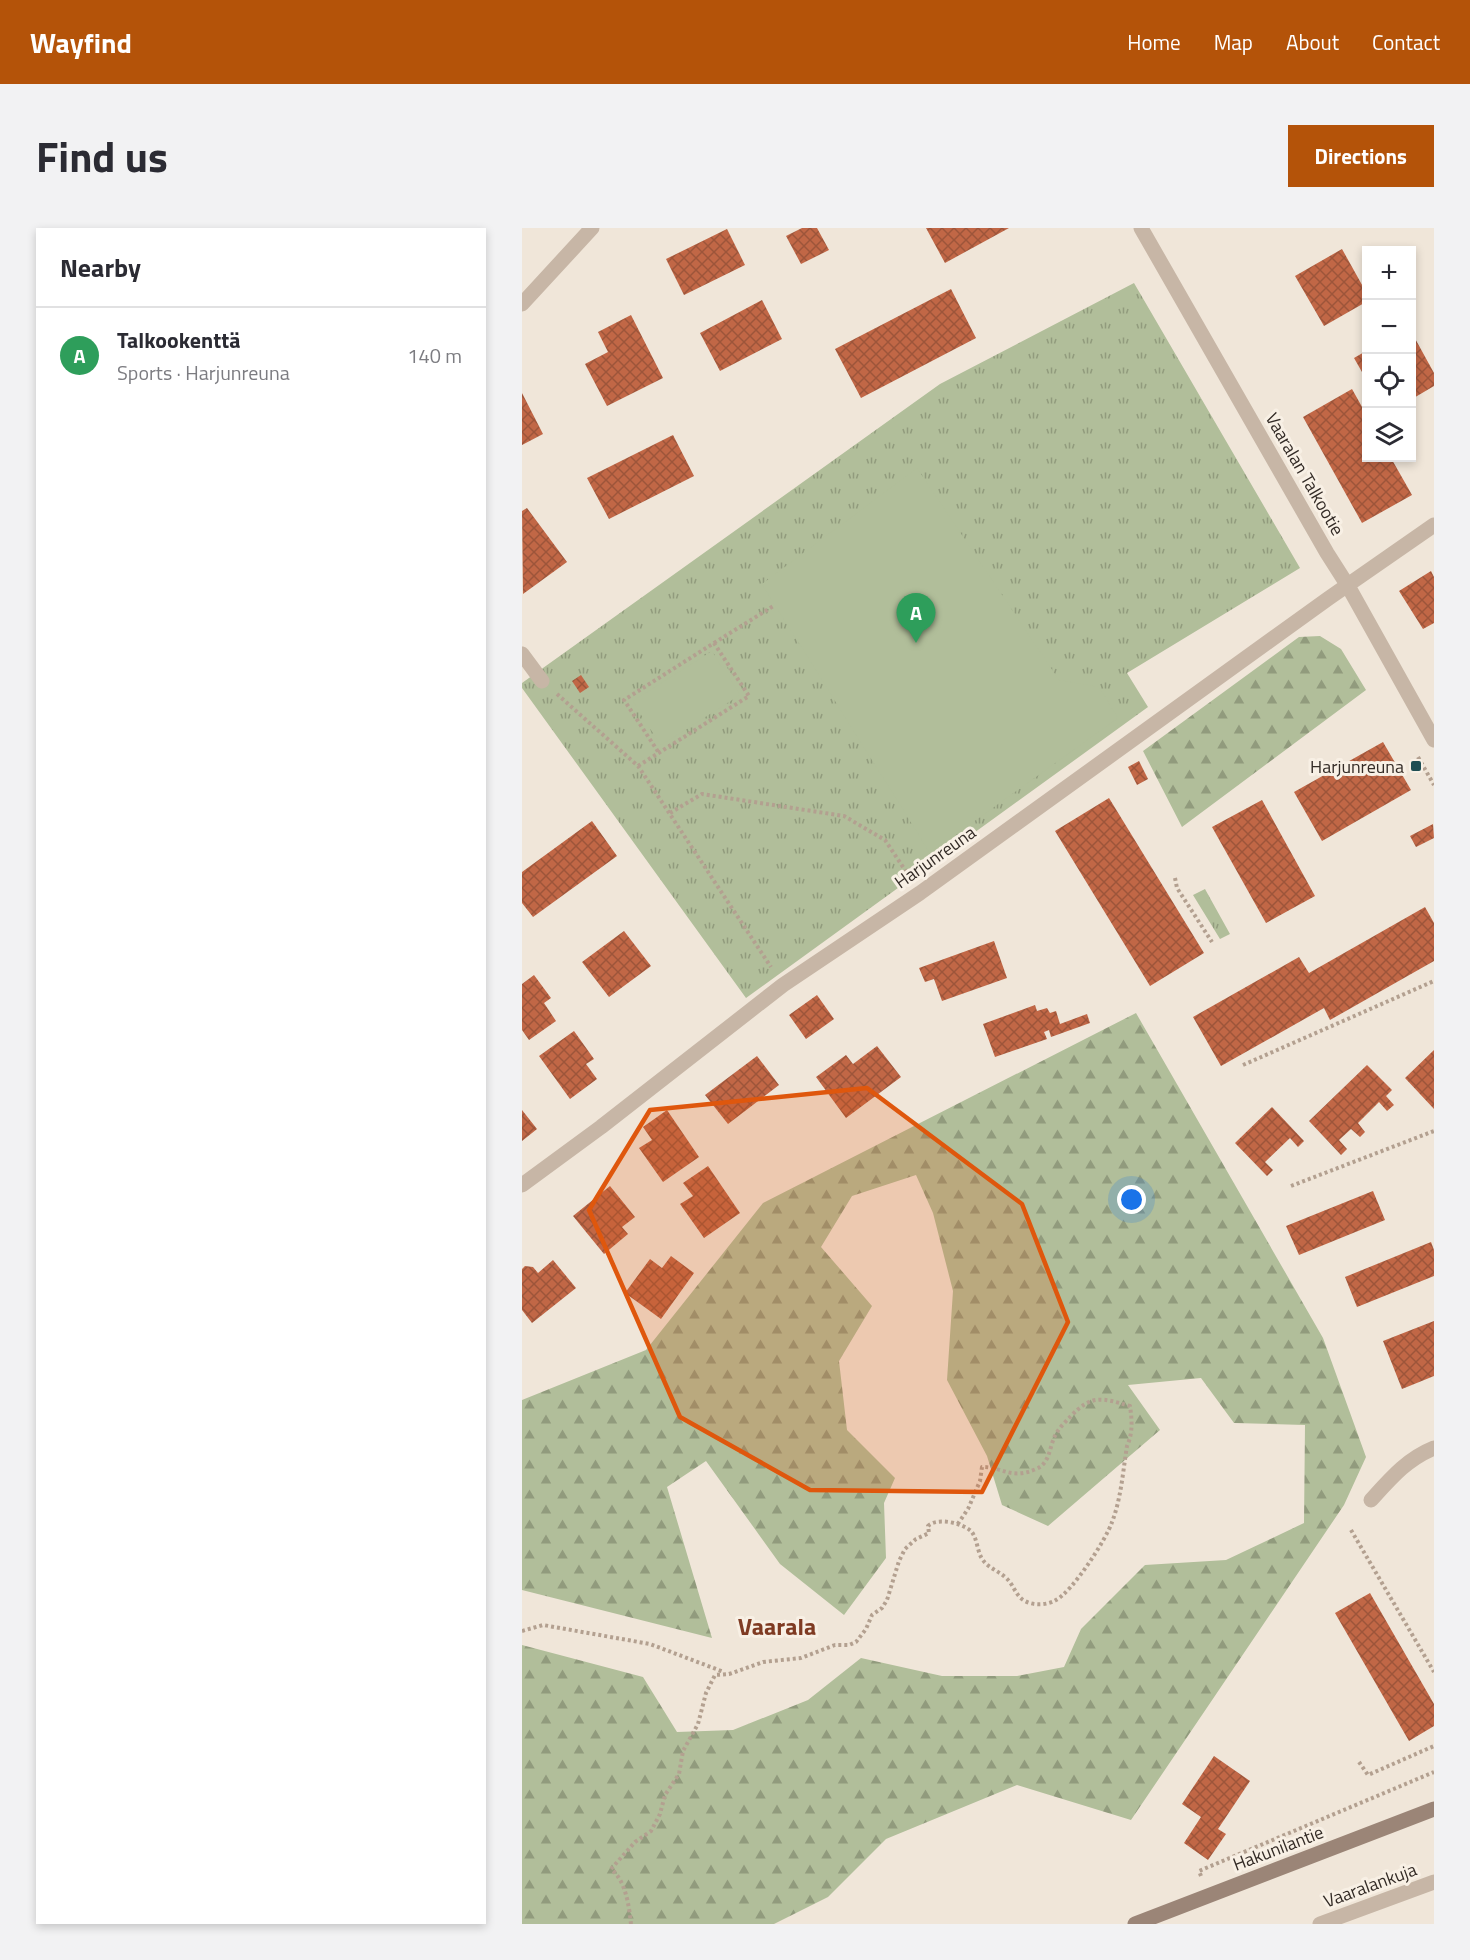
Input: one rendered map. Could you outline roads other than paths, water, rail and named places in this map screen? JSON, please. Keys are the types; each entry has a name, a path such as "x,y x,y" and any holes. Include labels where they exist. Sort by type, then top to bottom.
{"main road":[{"name":"Hakunilantie","path":"1135,1924 1434,1809"}],"street":[{"path":"522,304 592,228"},
{"name":"Vaaralan Talkootie","path":"1142,228 1434,740"},
{"name":"Harjunreuna","path":"522,1185 609,1121 783,985 920,893 1319,604 1434,525"},
{"path":"522,654 542,681"},
{"path":"1371,1500 1401,1467 1423,1452 1434,1448"},
{"name":"Vaaralankuja","path":"1320,1924 1434,1882"}],"place":[{"name":"Talkookenttä","path":"916,643"},
{"name":"Harjunreuna","path":"1416,766"}],"district":[{"name":"Vaarala","path":"777,1626"}]}
